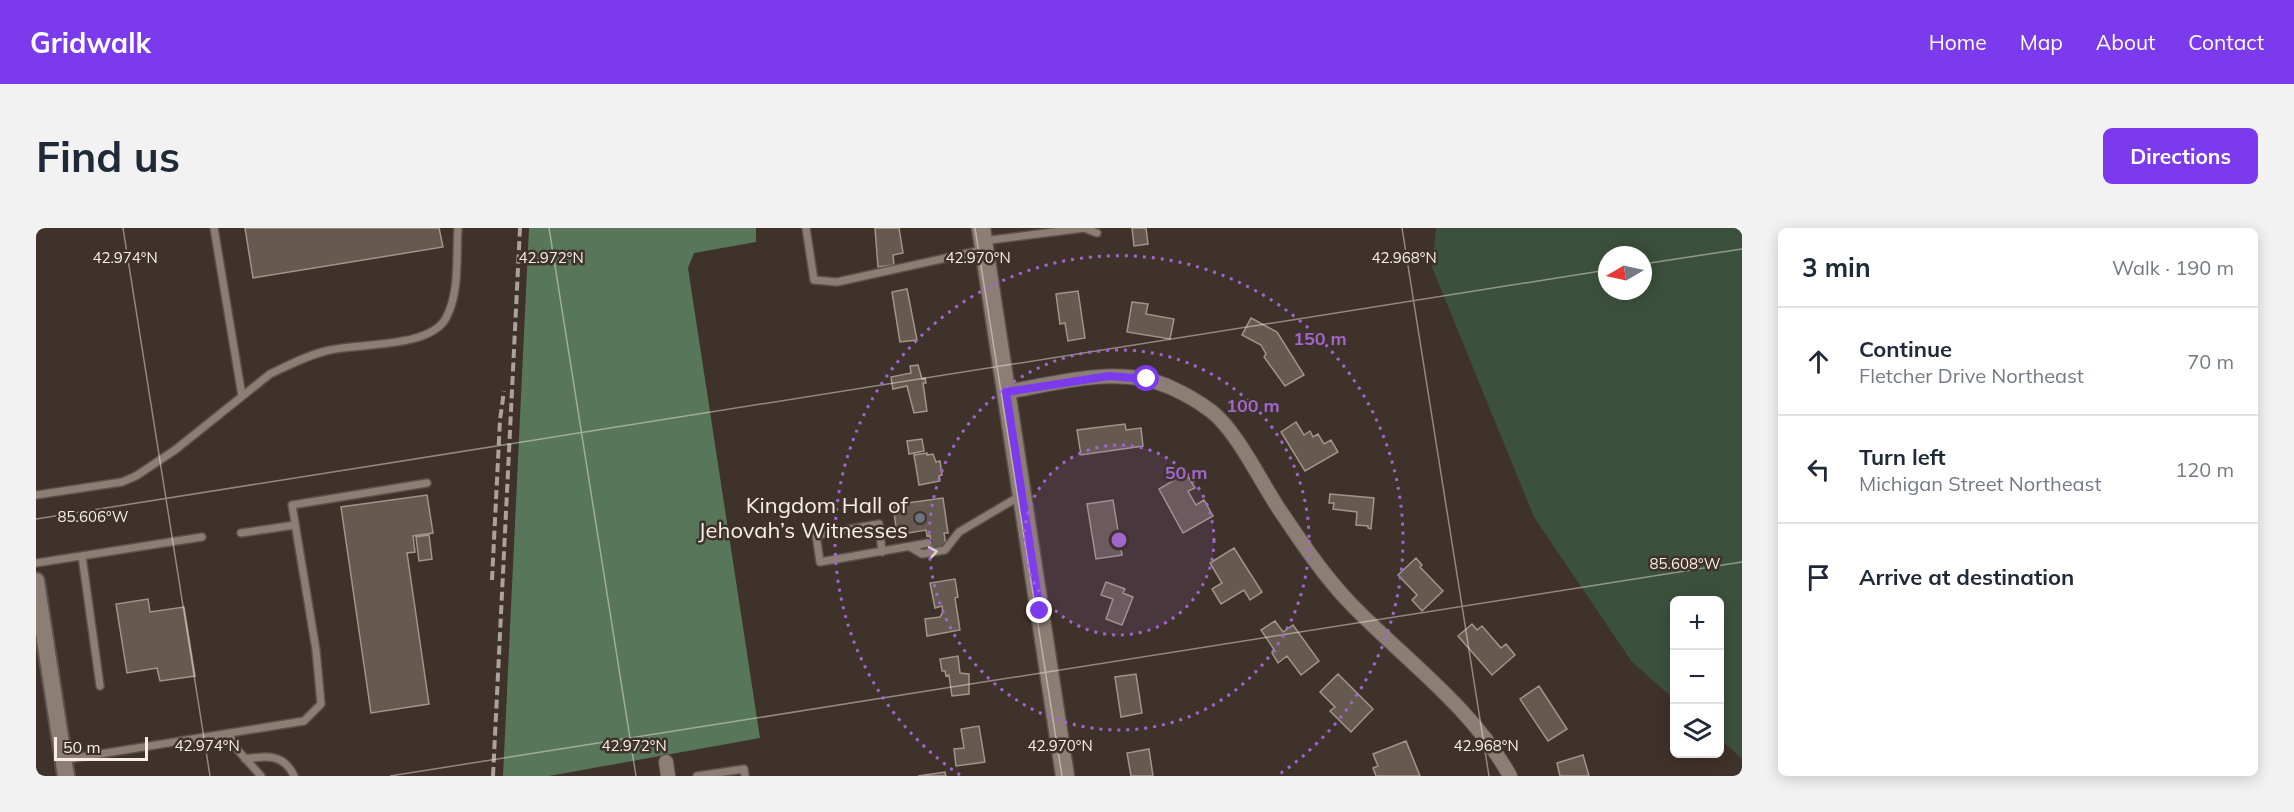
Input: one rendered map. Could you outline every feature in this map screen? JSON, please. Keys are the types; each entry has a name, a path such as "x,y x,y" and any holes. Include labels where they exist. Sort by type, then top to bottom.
{"main road":[{"path":"983,240 1065,776"}],"street":[{"path":"1006,392 1093,378 1128,376 1147,379 1170,387 1213,412 1233,436 1297,534 1348,601 1461,710 1485,736 1510,776"},
{"path":"37,593 45,659 65,768"}],"lane":[{"path":"214,228 242,396"},
{"path":"36,495 122,482 136,476 175,450 270,374 328,350 410,339 429,334 446,319 454,297 458,228"},
{"path":"806,228 814,280 837,282 983,240 1084,228 1097,233"},
{"path":"65,768 229,733 304,721 321,704 316,650 292,505 428,483"},
{"path":"910,547 922,554 945,550 960,532 1022,495"},
{"path":"882,552 879,524 816,535 820,562 882,552 928,543"},
{"path":"241,533 295,525"},
{"path":"36,563 202,537"},
{"path":"82,556 100,686"},
{"path":"229,733 234,746 261,776"},
{"path":"244,759 270,756 290,766 294,776"},
{"path":"698,776 744,769 744,776"}],"green space":[{"path":"529,228 756,228 756,242 694,253 688,268 760,738 549,776 503,776"},
{"path":"1436,228 1742,228 1742,759 1724,743 1724,596 1670,596 1670,695 1632,662 1534,517 1432,267"}],"building":[{"path":"245,228 439,228 443,247 253,278"},
{"path":"875,228 899,228 903,253 893,255 894,265 878,267"},
{"path":"1132,228 1146,228 1148,244 1134,246"},
{"path":"907,289 917,340 900,342 892,292"},
{"path":"1078,291 1085,338 1068,341 1065,323 1060,324 1056,294"},
{"path":"1132,302 1148,304 1146,314 1174,319 1170,339 1127,332"},
{"path":"1251,318 1277,332 1304,375 1285,386 1264,357 1266,354 1261,345 1242,335"},
{"path":"918,365 922,379 925,378 926,383 923,383 927,411 914,413 907,386 893,389 891,377 911,373 910,366"},
{"path":"1296,422 1304,435 1310,431 1313,437 1318,434 1324,444 1331,440 1338,452 1305,471 1281,432"},
{"path":"1125,424 1126,430 1141,428 1143,446 1081,455 1077,430"},
{"path":"922,439 924,451 909,454 907,441"},
{"path":"927,453 927,455 933,454 936,462 940,461 942,475 939,476 940,481 919,485 914,455"},
{"path":"1186,473 1195,488 1188,491 1196,505 1204,500 1213,516 1183,533 1159,489"},
{"path":"1330,494 1374,498 1371,529 1368,526 1356,525 1357,512 1333,509 1334,503 1329,503"},
{"path":"427,495 433,533 413,536 415,552 407,553 429,704 371,713 341,507"},
{"name":"Kingdom Hall of Jehovah’s Witnesses","path":"943,498 948,533 944,533 946,546 932,548 930,535 927,536 926,530 897,535 893,505"},
{"path":"1113,500 1122,555 1096,559 1087,504"},
{"path":"429,535 432,559 419,561 416,537"},
{"path":"1234,548 1262,592 1250,600 1244,590 1221,604 1212,589 1222,583 1210,563"},
{"path":"1416,558 1422,565 1420,567 1443,591 1422,611 1412,600 1417,595 1398,575"},
{"path":"955,579 958,597 955,598 960,630 927,636 925,619 940,617 943,612 942,606 935,608 930,583"},
{"path":"1106,582 1125,589 1123,593 1133,597 1122,625 1106,619 1113,599 1101,595"},
{"path":"148,599 150,612 184,607 195,676 160,681 157,668 127,673 116,604"},
{"path":"1275,621 1283,632 1293,625 1319,661 1301,675 1287,656 1278,663 1272,653 1275,651 1261,630"},
{"path":"1472,624 1477,630 1482,626 1501,648 1506,644 1515,655 1492,675 1458,636"},
{"path":"958,656 960,673 969,674 969,694 952,696 949,675 946,676 945,671 942,671 940,659"},
{"path":"1136,674 1142,713 1121,717 1115,677"},
{"path":"1338,674 1373,709 1351,732 1330,711 1335,707 1320,692"},
{"path":"1539,686 1567,729 1548,741 1520,699"},
{"path":"979,726 985,762 956,766 954,749 964,748 961,729"},
{"path":"1406,741 1420,776 1376,776 1373,768 1378,766 1373,754"},
{"path":"1149,749 1153,776 1131,776 1127,753"},
{"path":"1583,755 1589,776 1560,776 1557,763"},
{"path":"945,772 946,776 918,776"}],"railway":[{"path":"493,776 520,228"},
{"path":"492,580 500,420 504,391"}],"place":[{"name":"Kingdom Hall of Jehovah’s Witnesses","path":"920,518"}],"route":[{"path":"1040,611 1006,392 1109,376 1147,379"}]}
